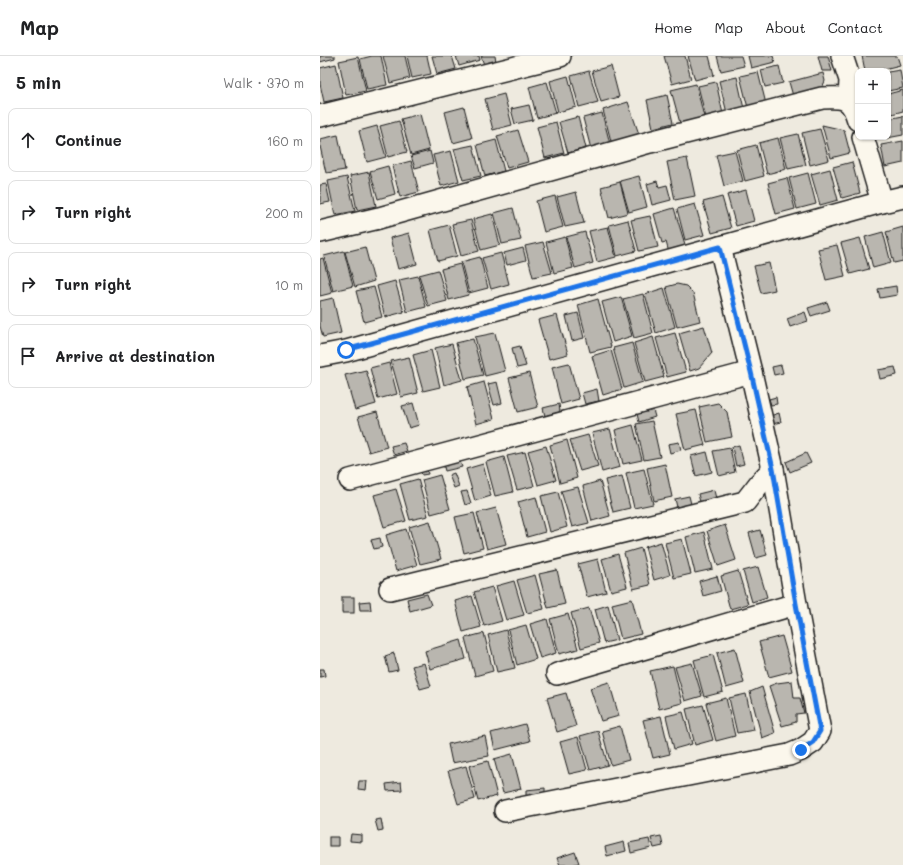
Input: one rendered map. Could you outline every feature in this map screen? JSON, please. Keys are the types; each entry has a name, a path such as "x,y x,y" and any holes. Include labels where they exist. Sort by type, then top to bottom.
{"street":[{"path":"320,116 560,56"},
{"path":"842,56 850,80 849,101 855,111"},
{"path":"320,232 379,218 650,142 822,98 838,98 849,101"},
{"path":"864,140 882,202"},
{"path":"320,356 903,197"},
{"path":"505,811 789,755 801,750 813,742 820,731 773,469 720,247"},
{"path":"350,480 751,372"},
{"path":"390,589 745,502 773,469"},
{"path":"557,674 796,604"}],"building":[{"path":"320,56 335,56 335,58 320,62"},
{"path":"372,56 381,56 387,85 367,89 360,59"},
{"path":"383,56 405,56 410,78 390,83"},
{"path":"407,56 427,56 431,74 412,78"},
{"path":"432,56 452,56 456,69 437,74"},
{"path":"456,56 479,56 480,60 459,66"},
{"path":"481,56 495,56 496,62 484,65"},
{"path":"664,56 685,56 691,79 672,84"},
{"path":"688,56 709,56 714,75 695,80"},
{"path":"717,56 741,56 744,66 721,71"},
{"path":"748,56 773,56 775,62 751,68"},
{"path":"818,56 828,56 832,71 822,71"},
{"path":"862,56 897,56 900,65 888,68 864,68"},
{"path":"358,57 366,91 346,95 339,61"},
{"path":"336,64 343,98 324,102 320,84 320,68"},
{"path":"611,66 619,97 601,102 592,71"},
{"path":"779,66 783,83 765,87 761,70"},
{"path":"900,70 903,88 891,90 891,72"},
{"path":"589,71 598,102 579,107 571,76"},
{"path":"758,72 766,104 748,108 740,76"},
{"path":"823,73 825,81 818,97 795,103 789,82"},
{"path":"568,76 576,107 558,112 550,81"},
{"path":"737,77 744,109 727,113 719,81"},
{"path":"547,82 556,113 537,118 529,87"},
{"path":"716,82 723,114 706,118 698,86"},
{"path":"696,84 704,117 680,123 671,90"},
{"path":"903,90 903,111 891,114 891,93"},
{"path":"504,94 512,125 493,130 485,99"},
{"path":"667,95 673,123 653,128 647,100"},
{"path":"628,102 641,140 613,149 603,110"},
{"path":"529,105 533,120 515,124 511,109"},
{"path":"464,107 472,138 453,143 445,112"},
{"path":"602,113 610,144 591,149 583,118"},
{"path":"420,114 429,150 411,155 401,119"},
{"path":"903,116 903,135 891,137 891,118"},
{"path":"578,117 586,148 568,153 559,122"},
{"path":"399,121 407,152 388,157 380,126"},
{"path":"556,122 564,153 545,158 537,127"},
{"path":"822,125 844,130 850,153 831,158"},
{"path":"377,126 386,157 367,162 359,131"},
{"path":"820,129 829,160 810,165 802,133"},
{"path":"518,130 528,162 507,168 497,136"},
{"path":"798,134 806,165 788,169 780,138"},
{"path":"338,135 345,170 326,173 320,146 320,139"},
{"path":"778,138 786,169 767,174 759,143"},
{"path":"496,140 504,171 485,176 477,145"},
{"path":"903,141 903,163 885,167 881,145"},
{"path":"473,145 481,176 463,180 454,149"},
{"path":"756,145 764,176 745,181 737,150"},
{"path":"430,151 433,163 415,168 411,156"},
{"path":"451,151 459,181 441,186 433,155"},
{"path":"735,151 743,181 724,186 716,155"},
{"path":"687,158 695,196 675,200 667,162"},
{"path":"411,161 419,192 400,197 392,166"},
{"path":"852,162 860,193 842,198 833,167"},
{"path":"388,166 395,194 378,199 370,171"},
{"path":"830,169 838,200 820,205 811,174"},
{"path":"369,172 376,206 357,210 350,176"},
{"path":"808,173 816,204 797,209 789,178"},
{"path":"639,176 647,207 629,212 620,181"},
{"path":"347,177 355,211 335,215 328,181"},
{"path":"787,178 795,209 776,214 768,183"},
{"path":"657,181 659,187 667,185 671,200 652,205 647,184"},
{"path":"620,182 628,213 609,218 601,187"},
{"path":"326,184 330,202 320,204 320,185"},
{"path":"746,190 754,221 736,226 727,195"},
{"path":"576,192 584,223 565,227 557,197"},
{"path":"555,196 563,227 544,232 536,201"},
{"path":"722,197 731,228 712,233 703,202"},
{"path":"695,204 704,235 685,240 677,209"},
{"path":"513,208 521,240 502,244 494,213"},
{"path":"674,208 687,251 670,256 666,242 662,243 654,214"},
{"path":"492,214 500,245 481,250 473,219"},
{"path":"650,216 658,247 639,251 631,220"},
{"path":"471,220 479,251 461,256 452,224"},
{"path":"628,220 636,251 617,256 609,225"},
{"path":"449,225 457,256 438,261 430,230"},
{"path":"608,227 616,257 597,262 589,231"},
{"path":"903,227 903,261 894,263 886,232"},
{"path":"585,232 593,263 575,268 566,237"},
{"path":"883,232 891,263 873,268 865,237"},
{"path":"409,233 417,264 398,269 390,238"},
{"path":"565,237 573,268 554,273 546,242"},
{"path":"860,238 869,269 850,274 841,243"},
{"path":"543,242 552,273 533,277 525,246"},
{"path":"837,245 845,276 826,280 818,249"},
{"path":"365,247 374,281 355,287 345,252"},
{"path":"523,248 526,260 507,265 504,253"},
{"path":"344,251 353,286 333,291 324,256"},
{"path":"501,253 509,284 491,289 482,258"},
{"path":"480,257 488,288 469,293 461,262"},
{"path":"323,258 332,293 320,296 320,259"},
{"path":"769,263 775,290 761,293 754,266"},
{"path":"460,264 468,295 449,300 441,269"},
{"path":"438,270 447,301 428,306 419,275"},
{"path":"418,276 426,307 407,312 399,280"},
{"path":"395,281 404,312 385,317 377,286"},
{"path":"677,284 686,286 693,293 700,321 677,327 666,287"},
{"path":"896,286 897,295 880,298 878,289"},
{"path":"374,287 382,317 364,322 356,291"},
{"path":"664,288 675,327 656,333 645,294"},
{"path":"643,294 653,333 634,338 623,299"},
{"path":"621,297 632,336 613,342 602,302"},
{"path":"333,298 341,333 323,337 320,326 320,301"},
{"path":"598,299 611,347 590,352 578,305"},
{"path":"827,302 830,310 811,316 808,308"},
{"path":"805,312 808,321 790,327 787,319"},
{"path":"578,313 584,338 572,341 566,316"},
{"path":"557,315 568,354 549,359 538,320"},
{"path":"704,326 712,353 699,368 690,371 679,333"},
{"path":"495,333 505,371 485,376 475,337"},
{"path":"675,333 686,372 667,377 656,338"},
{"path":"653,337 664,377 645,382 634,343"},
{"path":"473,339 483,375 465,379 456,343"},
{"path":"632,343 643,382 624,388 613,348"},
{"path":"452,344 462,380 444,385 435,348"},
{"path":"520,346 526,366 517,368 512,348"},
{"path":"431,350 440,387 423,391 413,355"},
{"path":"611,350 622,389 603,395 592,356"},
{"path":"409,357 418,393 401,397 391,361"},
{"path":"389,363 397,394 378,399 370,368"},
{"path":"569,363 579,399 561,404 552,367"},
{"path":"781,365 783,373 774,375 772,367"},
{"path":"895,367 897,375 880,379 878,370"},
{"path":"366,370 376,404 355,410 345,375"},
{"path":"529,373 538,407 518,412 509,378"},
{"path":"484,382 494,419 476,424 467,387"},
{"path":"497,382 502,403 494,405 488,384"},
{"path":"597,389 599,401 585,404 582,393"},
{"path":"776,397 777,404 771,405 769,399"},
{"path":"413,403 419,425 409,428 402,406"},
{"path":"718,403 727,412 732,437 707,442 699,407"},
{"path":"559,404 560,412 545,416 543,408"},
{"path":"653,410 655,417 639,422 637,414"},
{"path":"696,410 705,445 685,450 676,414"},
{"path":"377,412 387,447 369,452 358,417"},
{"path":"779,413 781,422 772,424 770,416"},
{"path":"652,421 660,457 644,460 636,424"},
{"path":"633,425 642,460 623,464 615,430"},
{"path":"610,429 620,467 602,472 592,433"},
{"path":"588,435 598,466 580,471 570,440"},
{"path":"567,440 577,478 560,483 550,445"},
{"path":"679,442 681,450 670,453 668,444"},
{"path":"404,443 407,451 394,455 391,446"},
{"path":"739,445 744,464 736,466 732,447"},
{"path":"546,446 556,480 538,485 528,451"},
{"path":"730,448 735,472 719,476 713,451"},
{"path":"525,452 534,486 517,490 507,456"},
{"path":"707,452 712,472 696,476 691,456"},
{"path":"806,453 811,463 790,472 786,462"},
{"path":"504,457 513,492 495,496 486,462"},
{"path":"459,459 462,467 445,471 443,463"},
{"path":"483,464 491,496 475,501 466,469"},
{"path":"665,464 672,497 654,501 647,468"},
{"path":"426,466 428,474 422,475 420,468"},
{"path":"644,469 653,504 634,508 626,473"},
{"path":"454,473 459,486 454,488 449,475"},
{"path":"440,475 450,509 431,514 422,480"},
{"path":"622,476 630,508 613,512 605,480"},
{"path":"418,479 428,516 410,520 400,484"},
{"path":"600,481 610,516 592,521 583,486"},
{"path":"578,487 589,523 572,527 561,491"},
{"path":"396,489 406,521 384,527 374,495"},
{"path":"714,490 716,499 700,502 698,494"},
{"path":"467,491 471,503 465,505 461,492"},
{"path":"558,492 567,527 550,532 541,496"},
{"path":"689,496 691,504 677,507 675,499"},
{"path":"536,497 545,532 527,537 518,502"},
{"path":"496,508 506,544 487,549 477,513"},
{"path":"474,513 483,548 464,553 455,517"},
{"path":"430,521 441,559 420,564 409,527"},
{"path":"725,525 736,560 718,566 707,531"},
{"path":"406,529 417,565 396,571 386,535"},
{"path":"760,530 767,555 756,558 749,533"},
{"path":"704,532 713,569 695,573 686,537"},
{"path":"380,538 382,547 374,549 371,540"},
{"path":"682,539 691,574 674,578 665,543"},
{"path":"661,542 670,575 654,580 645,547"},
{"path":"641,548 650,585 633,589 624,553"},
{"path":"618,554 627,587 611,591 602,559"},
{"path":"598,559 606,592 587,597 578,564"},
{"path":"758,567 767,597 752,602 743,571"},
{"path":"557,570 565,604 548,608 539,574"},
{"path":"738,571 748,604 730,609 721,576"},
{"path":"535,575 544,609 527,613 517,580"},
{"path":"717,576 721,591 703,596 699,581"},
{"path":"514,581 524,615 506,620 496,586"},
{"path":"492,587 502,621 484,626 474,592"},
{"path":"427,594 431,605 410,611 407,599"},
{"path":"472,596 481,627 463,632 455,601"},
{"path":"342,597 354,597 354,613 342,613"},
{"path":"632,599 641,634 621,639 612,604"},
{"path":"370,601 371,610 360,610 359,602"},
{"path":"608,605 617,640 604,643 595,609"},
{"path":"589,608 599,643 581,648 571,613"},
{"path":"568,614 578,649 559,654 550,619"},
{"path":"547,619 556,653 540,658 530,624"},
{"path":"526,625 536,659 517,665 508,630"},
{"path":"506,630 515,668 497,672 488,635"},
{"path":"484,633 493,671 475,676 465,638"},
{"path":"782,636 792,671 769,677 759,642"},
{"path":"461,640 466,659 430,669 425,651"},
{"path":"735,648 744,683 726,688 717,653"},
{"path":"394,653 398,670 389,672 385,656"},
{"path":"713,655 723,692 704,697 694,660"},
{"path":"424,663 431,686 420,689 412,666"},
{"path":"692,663 702,696 685,701 675,667"},
{"path":"673,666 682,703 659,709 650,671"},
{"path":"320,669 324,669 325,676 320,677"},
{"path":"792,681 794,698 800,698 804,713 796,714 796,722 782,726 769,686 777,683"},
{"path":"609,682 619,716 601,721 590,688"},
{"path":"762,687 775,733 762,738 750,692"},
{"path":"566,693 576,726 557,732 547,698"},
{"path":"746,694 754,730 737,733 729,698"},
{"path":"726,698 735,736 716,741 706,703"},
{"path":"703,705 713,740 695,745 686,709"},
{"path":"683,712 692,744 674,749 666,716"},
{"path":"661,716 670,754 653,758 643,720"},
{"path":"525,724 530,741 495,750 491,733"},
{"path":"620,726 629,760 611,765 602,731"},
{"path":"598,731 608,765 590,770 580,736"},
{"path":"485,736 489,756 452,763 448,744"},
{"path":"578,737 587,770 569,774 560,742"},
{"path":"512,754 521,789 503,793 494,759"},
{"path":"488,761 497,796 478,801 469,766"},
{"path":"466,766 475,799 458,804 448,771"},
{"path":"359,781 367,781 366,790 358,789"},
{"path":"401,782 402,790 387,791 386,784"},
{"path":"545,788 545,796 526,798 526,790"},
{"path":"381,819 383,830 378,831 375,820"},
{"path":"351,834 362,835 362,842 350,841"},
{"path":"661,836 663,846 654,848 651,838"},
{"path":"329,837 338,837 338,846 329,846"},
{"path":"649,839 651,848 631,853 629,843"},
{"path":"624,842 626,851 607,856 605,847"},
{"path":"575,852 579,863 572,865 560,865 557,858"}],"route":[{"path":"346,350 720,247 773,469 820,731 813,742 801,750"}]}
